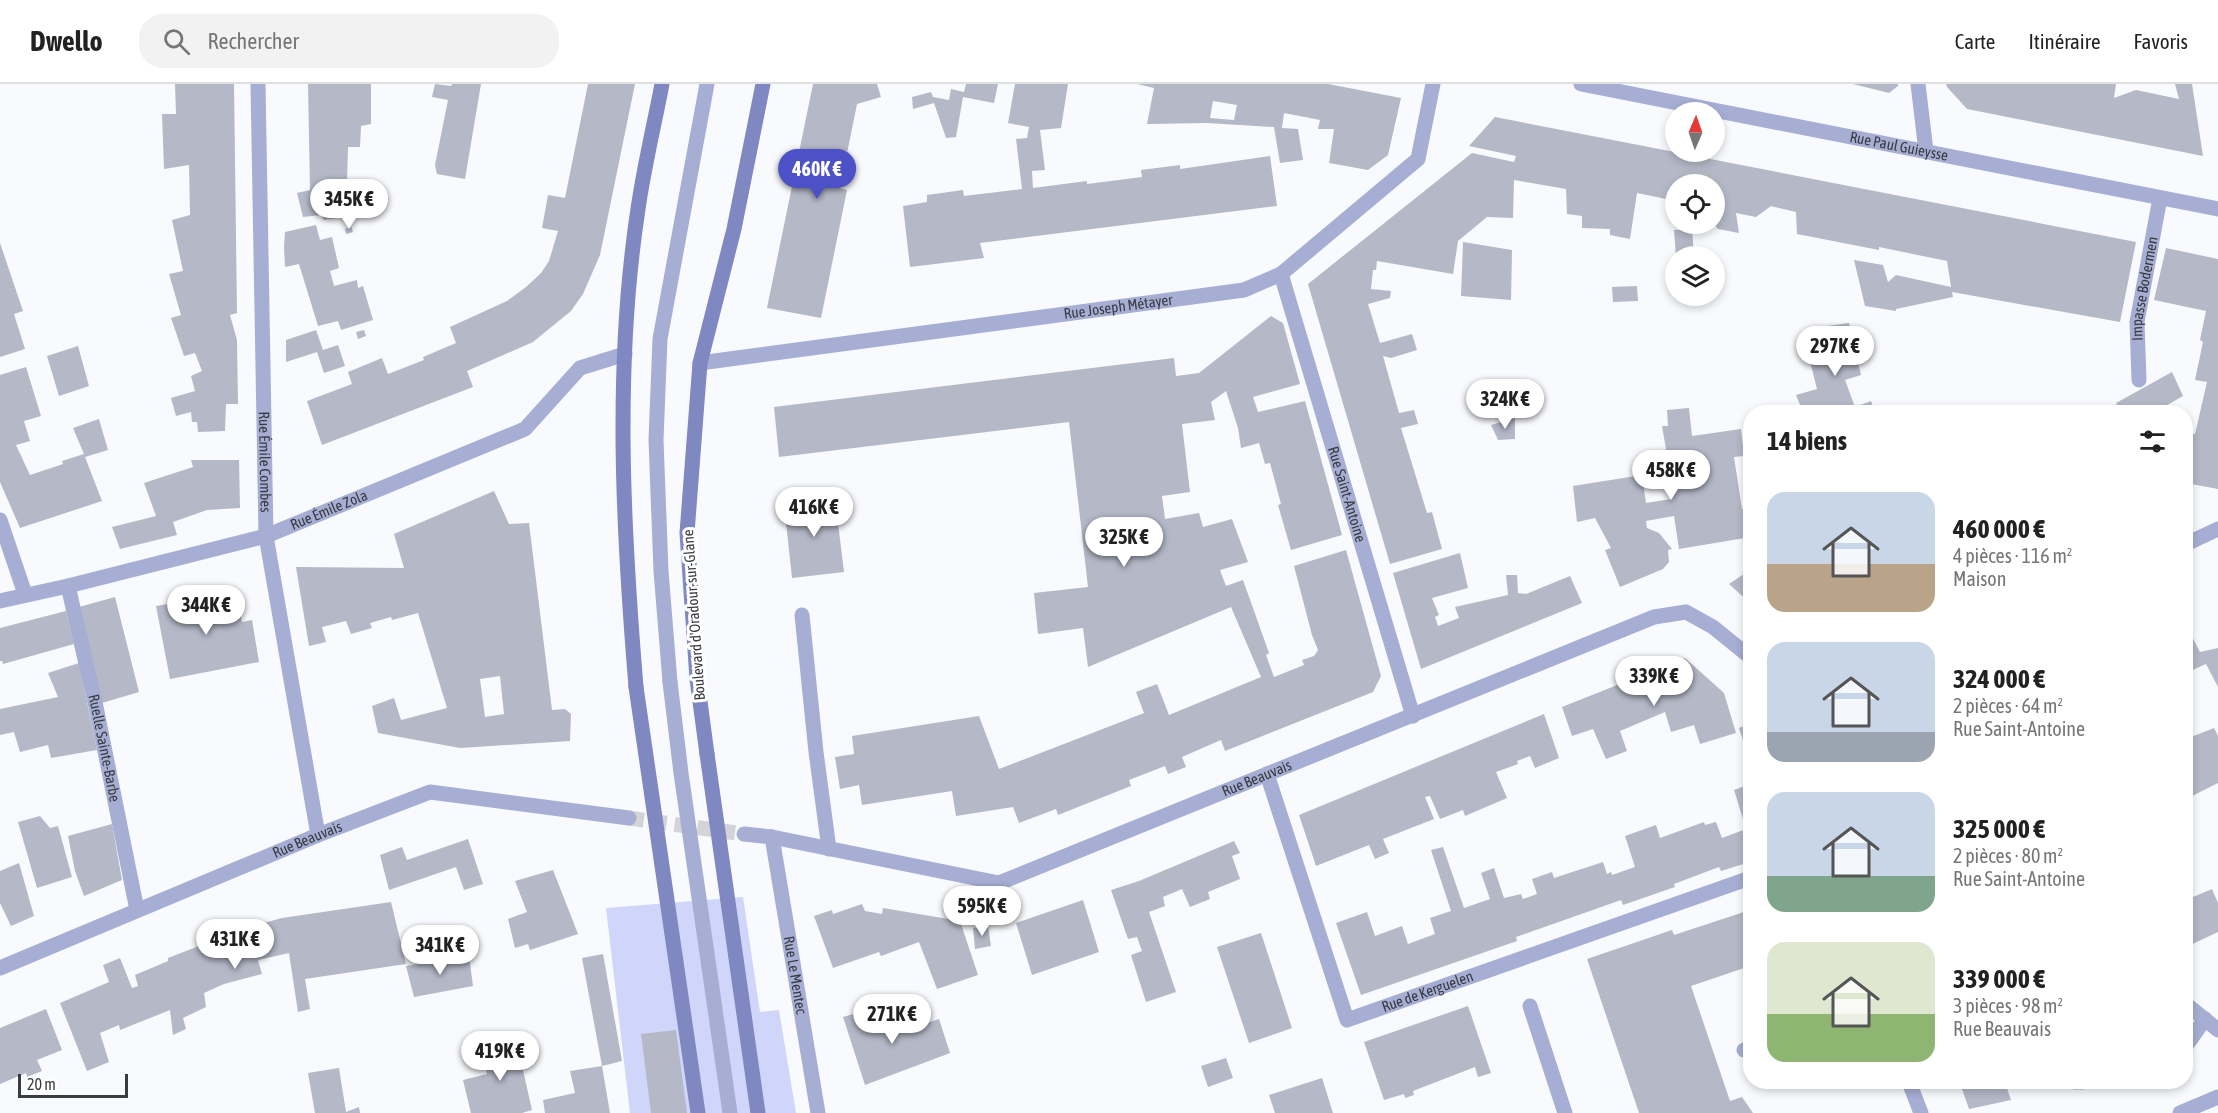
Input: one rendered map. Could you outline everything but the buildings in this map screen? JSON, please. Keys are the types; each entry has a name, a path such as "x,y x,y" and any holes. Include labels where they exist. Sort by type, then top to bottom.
{"main road":[{"path":"662,84 638,209 625,354 626,564 636,687 698,1113"},
{"name":"Boulevard d'Oradour-sur-Glane","path":"758,1113 696,679 687,533 700,363 734,229 763,84"}],"street":[{"name":"Rue Émile Combes","path":"258,84 266,536 318,835"},
{"name":"Boulevard d'Oradour-sur-Glane","path":"707,84 660,339 656,440 661,571 670,682 730,1113"},
{"name":"Rue Joseph Métayer","path":"700,363 1245,290 1281,274 1418,159 1433,84"},
{"name":"Rue Paul Guieysse","path":"1581,84 2218,209"},
{"path":"1918,84 1926,151"},
{"name":"Impasse Bodermen","path":"2139,380 2137,322 2160,198"},
{"name":"Rue Saint-Antoine","path":"1281,274 1413,716"},
{"name":"Rue Émile Zola","path":"0,601 266,536 525,429 580,368 625,354"},
{"path":"0,520 25,594"},
{"path":"2193,541 2218,529"},
{"name":"Ruelle Sainte-Barbe","path":"68,586 95,702 137,910"},
{"name":"Rue Beauvais","path":"744,834 772,837 999,883 1654,617 1686,612 1713,627 1743,651"},
{"path":"802,615 829,849"},
{"name":"Rue de Kerguelen","path":"1267,774 1347,1020 1743,880"},
{"name":"Rue Beauvais","path":"0,968 318,835 430,792 629,818"},
{"name":"Rue Le Mentec","path":"772,837 818,1113"},
{"path":"1530,1006 1565,1113"},
{"path":"2193,1010 2218,1030"},
{"path":"2193,1036 2205,1020"},
{"path":"1912,1089 1921,1113"},
{"path":"2180,1113 2218,1097"}],"shaded area":[{"path":"743,897 760,1012 779,1010 796,1113 630,1113 606,908"}],"tunnel":[{"path":"629,818 744,834"}]}
